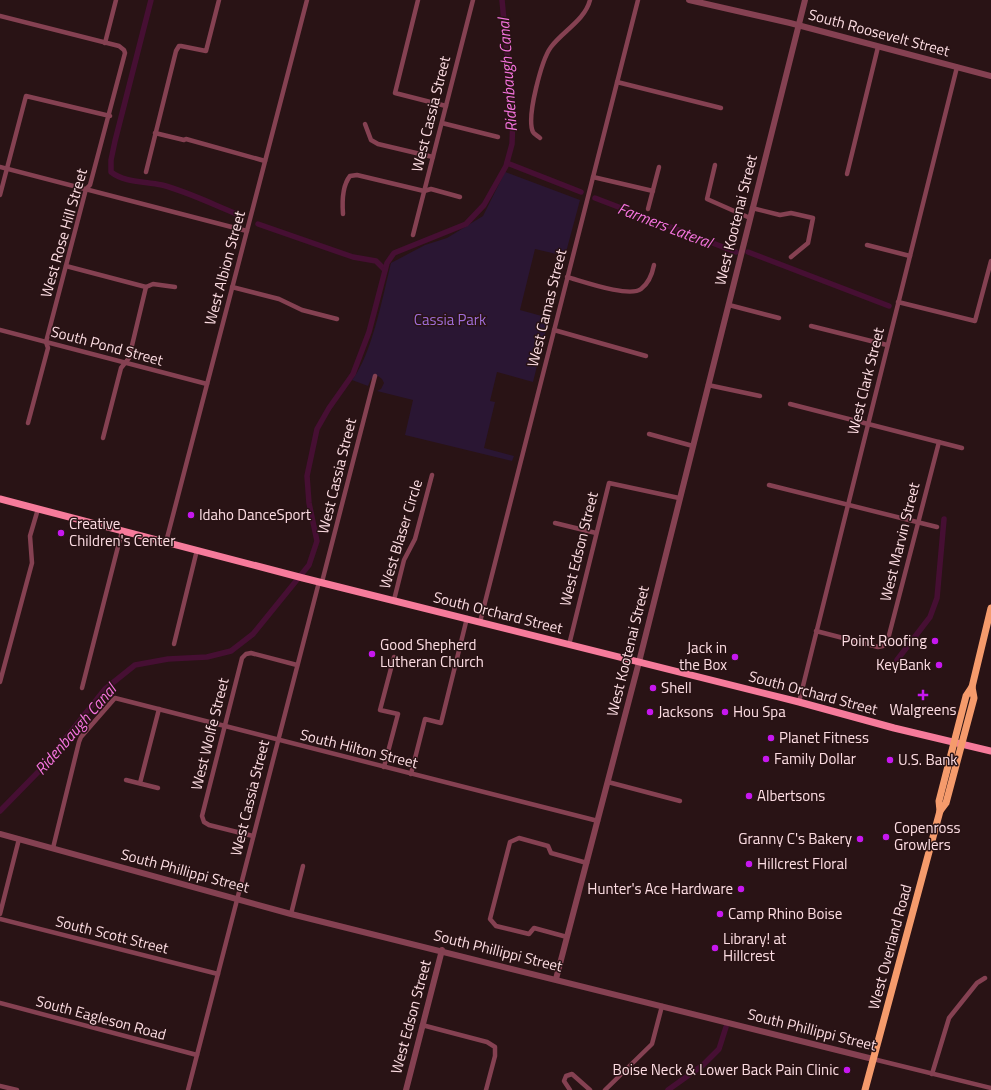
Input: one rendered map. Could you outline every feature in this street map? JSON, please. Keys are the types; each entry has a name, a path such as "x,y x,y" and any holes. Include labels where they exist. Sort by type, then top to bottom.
{"main road":[{"name":"South Orchard Street","path":"0,499 303,578 467,618 991,751"},
{"name":"West Overland Road","path":"865,1090 940,810 939,801 958,743 966,696 972,687 991,608"}],"street":[{"path":"0,16 105,43 116,0"},
{"path":"146,172 176,51 179,46 206,52 219,0"},
{"name":"West Albion Street","path":"166,542 307,0"},
{"path":"418,0 395,93 446,106"},
{"name":"West Cassia Street","path":"413,235 473,0"},
{"path":"540,138 533,132 531,115 546,55 552,46 582,15 590,0"},
{"name":"West Camas Street","path":"480,622 567,277 595,177 638,0"},
{"name":"South Roosevelt Street","path":"689,0 799,26 991,76"},
{"name":"West Kootenai Street","path":"556,979 639,662 805,0"},
{"name":"West Rose Hill Street","path":"28,423 48,348 46,342 86,189 90,186 110,116 124,58 124,50 119,46 105,43"},
{"path":"847,174 878,47"},
{"name":"West Clark Street","path":"799,702 957,67"},
{"path":"617,82 721,108"},
{"path":"0,195 26,96 110,116"},
{"path":"442,123 498,137"},
{"path":"365,124 371,140 378,144 433,157"},
{"path":"156,133 184,140 186,139 265,161"},
{"path":"715,166 707,199 750,218"},
{"path":"0,167 247,231"},
{"path":"648,209 658,167"},
{"path":"343,214 342,200 347,181 350,176 357,174 424,191 431,189 460,197"},
{"path":"595,177 652,192"},
{"path":"752,208 780,215 791,213 814,218 808,243 791,258"},
{"path":"867,245 910,256"},
{"path":"898,302 975,321 991,261"},
{"path":"567,277 628,292 640,290 651,279 654,265"},
{"path":"66,266 146,287 153,284 175,287"},
{"path":"103,438 121,368 129,358 146,287"},
{"path":"232,287 279,299 302,310 337,319"},
{"path":"728,305 779,318"},
{"path":"811,326 888,345"},
{"name":"South Pond Street","path":"0,330 207,384"},
{"path":"554,330 646,356"},
{"name":"West Cassia Street","path":"188,1090 277,740 376,376"},
{"path":"708,385 760,396"},
{"path":"790,404 962,448"},
{"path":"649,434 693,446"},
{"name":"West Marvin Street","path":"816,632 878,647 887,643 939,442"},
{"name":"West Blaser Circle","path":"394,600 404,560 414,539 432,475"},
{"name":"West Edson Street","path":"569,645 609,483 679,498"},
{"path":"769,485 937,527"},
{"path":"0,682 32,563 30,536 38,508"},
{"path":"555,523 596,533"},
{"path":"82,688 122,530"},
{"path":"174,644 197,550"},
{"path":"411,774 425,719 441,723 467,618"},
{"name":"West Wolfe Street","path":"253,836 209,825 204,822 202,816 242,658 246,654 251,653 297,665"},
{"path":"384,768 398,714 380,710 394,658"},
{"name":"South Hilton Street","path":"53,848 81,737 115,698 384,768 598,821"},
{"path":"140,783 159,709"},
{"path":"126,780 158,788"},
{"path":"608,782 680,800"},
{"name":"South Phillippi Street","path":"0,834 238,898 291,914 442,950 991,1088"},
{"path":"567,937 534,928 528,934 496,926 490,919 510,842 519,838 541,844 548,846 551,853 587,863"},
{"path":"0,914 19,839"},
{"path":"291,914 303,866"},
{"name":"South Scott Street","path":"0,919 218,974"},
{"name":"West Edson Street","path":"406,1090 442,950"},
{"path":"932,1074 949,1018 977,983 985,978"},
{"name":"South Eagleson Road","path":"0,1004 196,1056"},
{"path":"605,1090 652,1044 662,1006"},
{"path":"422,1026 487,1042 495,1047 496,1051 486,1090"},
{"path":"570,1090 564,1081 566,1076 572,1074 590,1090"},
{"path":"0,1086 17,1090"}],"green space":[{"name":"Cassia Park","path":"505,172 580,200 565,256 535,249 520,310 549,318 533,382 497,372 490,401 495,402 484,448 514,456 512,461 405,435 413,400 377,391 381,389 384,383 378,376 371,379 368,386 352,380 359,369 371,340 391,263 425,245 447,238 483,216"}],"waterway":[{"path":"151,0 115,141 111,160 111,172 117,176 129,180 172,188 242,216"},
{"name":"Ridenbaugh Canal","path":"0,811 41,769 105,689 135,665 168,659 207,657 231,651 253,634 309,565 317,541 309,503 307,476 317,429 329,408 353,374 369,332 387,263 394,253 466,224 484,205 506,166 512,144 513,116 502,0"},
{"name":"Farmers Lateral","path":"507,163 581,192"},
{"name":"Farmers Lateral","path":"595,198 736,252"},
{"path":"258,224 353,257 376,261 385,270"},
{"name":"Farmers Lateral","path":"748,252 889,306"},
{"name":"Farmers Lateral","path":"897,660 930,617 937,598 944,519"},
{"name":"Farmers Lateral","path":"668,1090 703,1065 719,1049 726,1027"}],"place":[{"name":"Idaho DanceSport","path":"191,515"},
{"name":"Creative Children's Center","path":"61,533"},
{"name":"Point Roofing","path":"935,641"},
{"name":"Good Shepherd Lutheran Church","path":"372,654"},
{"name":"Jack in the Box","path":"735,657"},
{"name":"KeyBank","path":"939,665"},
{"name":"Shell","path":"653,688"},
{"name":"Walgreens","path":"923,695"},
{"name":"Jacksons","path":"650,712"},
{"name":"Hou Spa","path":"725,712"},
{"name":"Planet Fitness","path":"771,738"},
{"name":"Family Dollar","path":"766,759"},
{"name":"U.S. Bank","path":"890,760"},
{"name":"Albertsons","path":"749,796"},
{"name":"Copenross Growlers","path":"886,837"},
{"name":"Granny C's Bakery","path":"860,839"},
{"name":"Hillcrest Floral","path":"749,864"},
{"name":"Hunter's Ace Hardware","path":"741,889"},
{"name":"Camp Rhino Boise","path":"720,914"},
{"name":"Library! at Hillcrest","path":"715,948"},
{"name":"Boise Neck & Lower Back Pain Clinic","path":"847,1070"}]}
